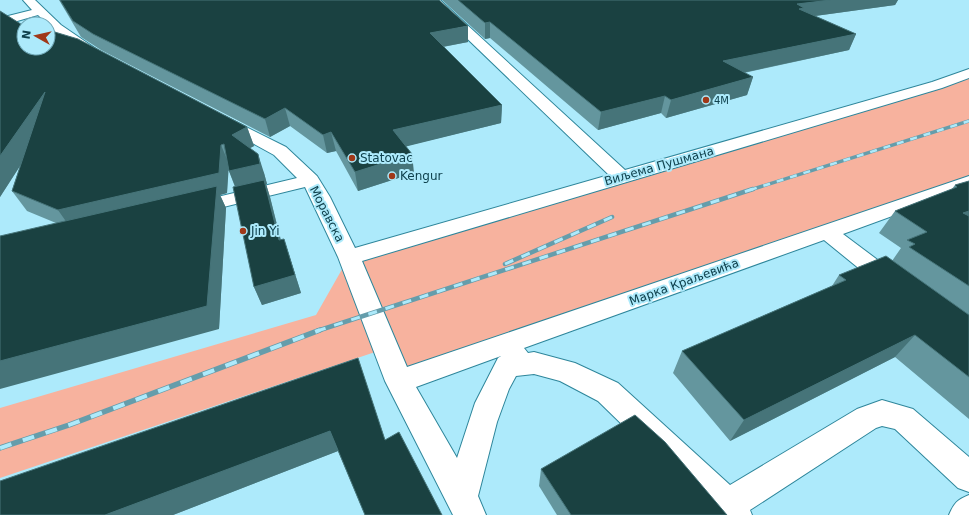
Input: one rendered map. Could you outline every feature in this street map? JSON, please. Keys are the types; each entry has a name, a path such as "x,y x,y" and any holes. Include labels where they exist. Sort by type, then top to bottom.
{"street":[{"path":"433,0 622,177"},
{"path":"0,22 35,6 57,28 109,61"},
{"name":"Виљема Пушмана","path":"349,257 937,85 969,73"},
{"name":"Моравска","path":"211,115 280,151 310,180 320,197 349,257 398,381 466,507"},
{"path":"174,213 310,180"},
{"name":"Марка Краљевића","path":"398,381 969,182"},
{"path":"826,231 906,294"},
{"path":"466,507 493,394 508,366 542,332"},
{"path":"508,366 534,363 566,371 608,392 732,510 867,418 882,413 903,418 969,477"},
{"path":"966,515 969,511"}],"shaded area":[{"path":"969,77 969,182 402,374 390,347 0,478 0,408 316,315 349,257"}],"building":[{"path":"60,0 439,0 468,26 430,33 502,105 393,130 412,154 355,172 331,132 323,135 285,108 265,119 93,34 73,21"},
{"path":"458,0 831,0 797,4 804,8 799,9 856,34 723,61 753,77 671,100 665,96 601,112 490,22 485,23"},
{"path":"0,11 16,21 16,56 56,56 56,32 78,39 247,127 232,135 258,154 260,164 229,171 224,144 221,145 219,173 58,210 12,191 45,92 0,156"},
{"path":"264,180 279,240 284,239 295,275 254,287 233,187"},
{"path":"969,181 969,211 963,213 969,216 969,286 909,247 915,244 907,240 927,232 895,211 957,187 955,185"},
{"path":"217,186 207,306 0,361 0,236"},
{"path":"886,256 969,315 969,377 915,335 744,420 682,351 846,280 839,275"},
{"path":"358,358 385,440 399,432 442,515 365,515 330,431 105,515 0,515 0,481"},
{"path":"635,415 665,442 727,515 571,515 541,469"}],"railway":[{"path":"750,190 969,121"},
{"path":"320,330 753,189"},
{"path":"505,264 612,217"},
{"path":"0,448 69,425 320,330"}],"place":[{"name":"4M","path":"706,100"},
{"name":"Statovac","path":"352,158"},
{"name":"Kengur","path":"392,176"},
{"name":"Jin Yi","path":"243,231"}]}
